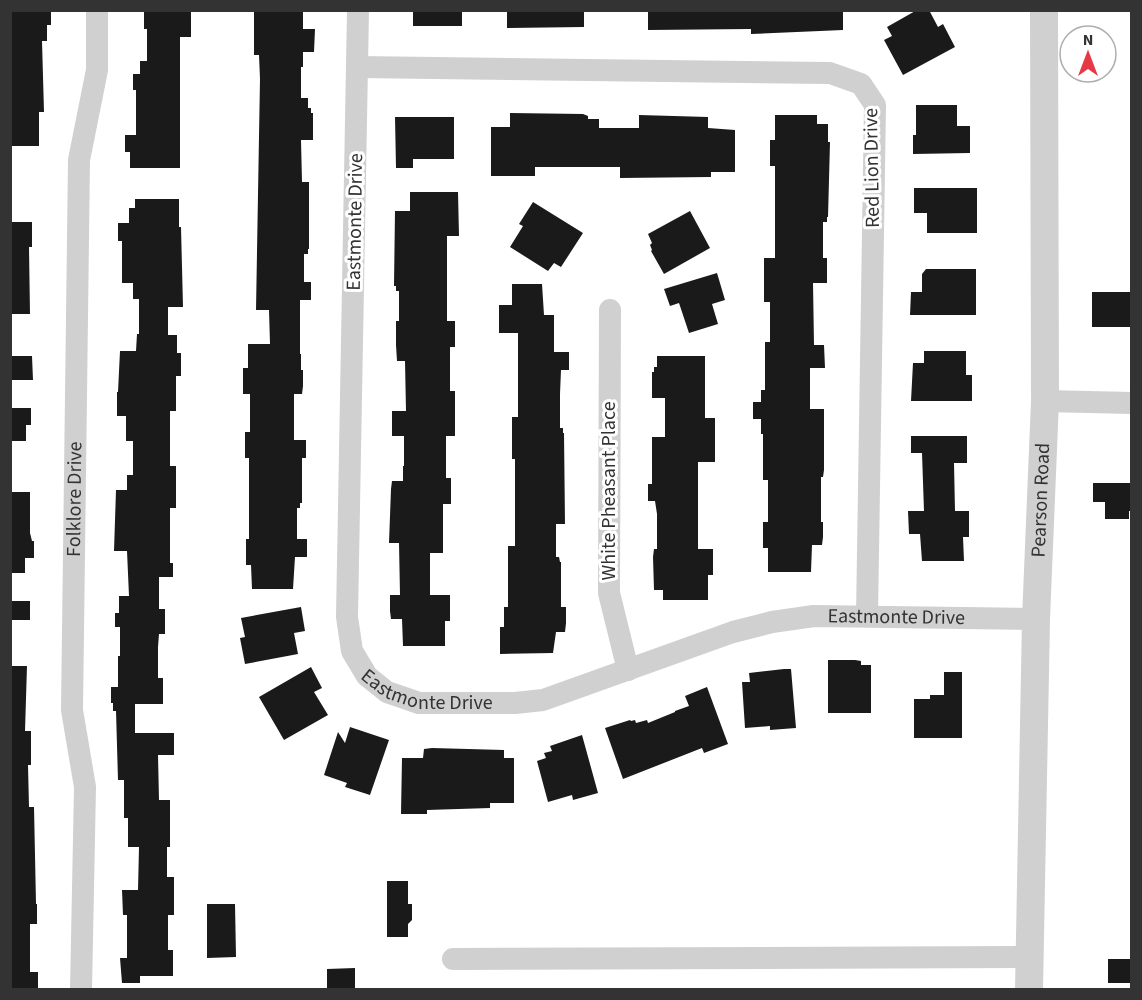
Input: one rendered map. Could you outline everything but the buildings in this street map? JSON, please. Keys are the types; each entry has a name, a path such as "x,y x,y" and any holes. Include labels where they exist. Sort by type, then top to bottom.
{"street":[{"name":"Folklore Drive","path":"81,990 85,788 72,710 79,160 97,70 97,10"},
{"name":"Eastmonte Drive","path":"358,10 347,617 352,651 367,676 387,692 419,702 543,700 733,632 772,622 813,616 1036,619"},
{"name":"Pearson Road","path":"1029,990 1036,619 1045,401 1044,10"},
{"name":"Red Lion Drive","path":"357,67 830,73 861,84 875,105 867,616"},
{"name":"White Pheasant Place","path":"610,310 609,593 628,670"},
{"path":"1045,401 1131,403"},
{"path":"453,959 1030,957"}]}
